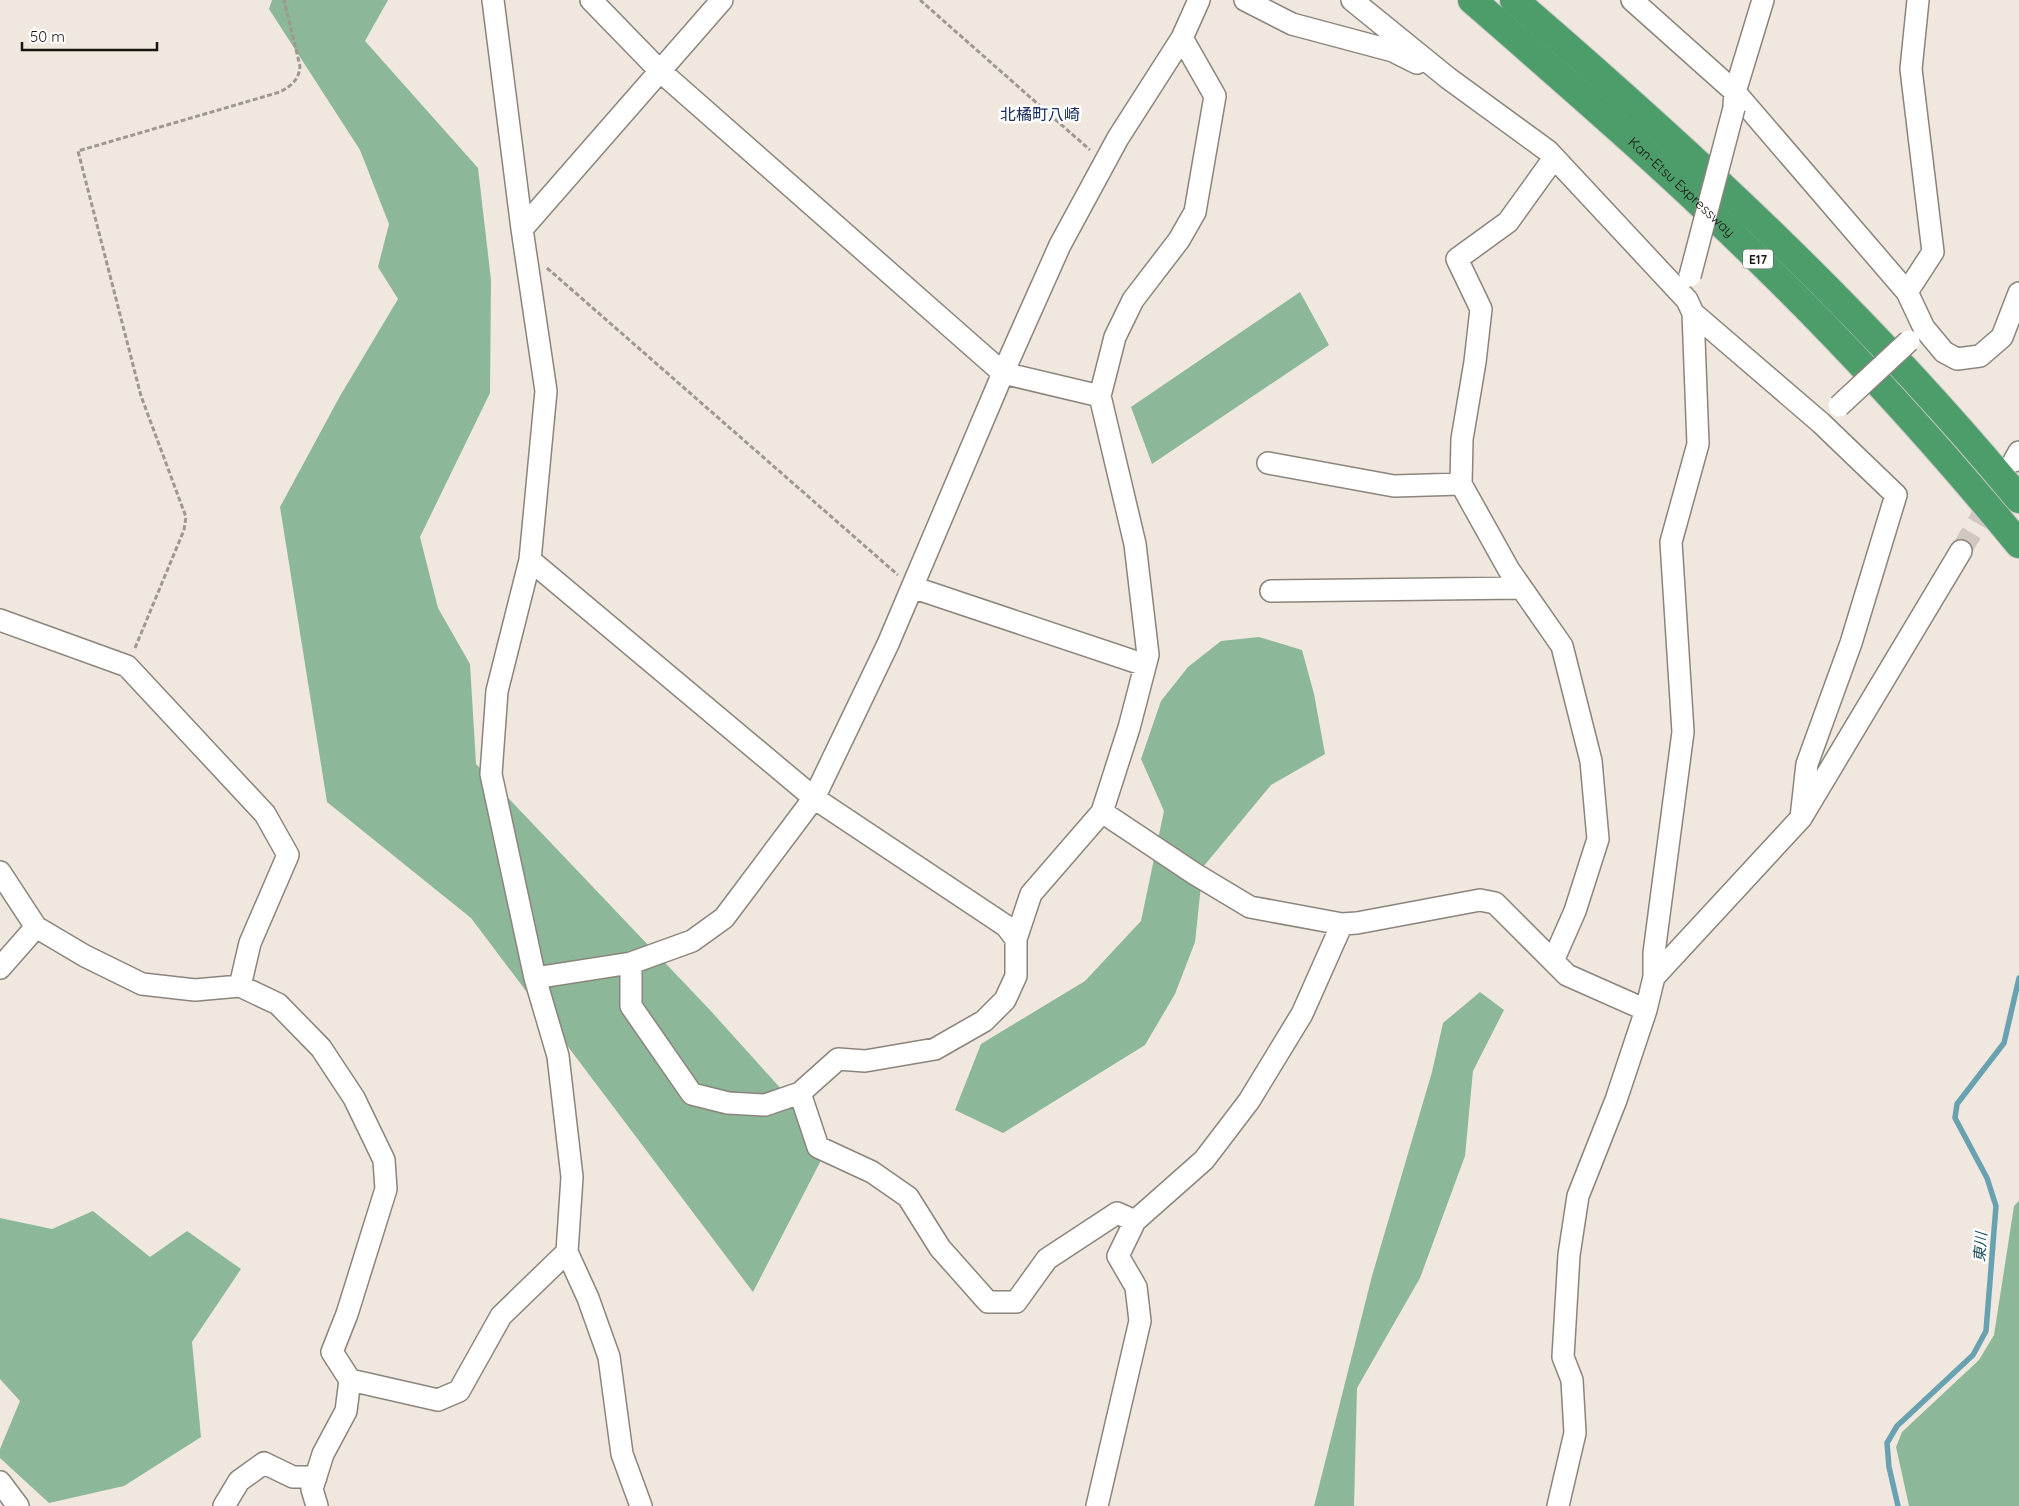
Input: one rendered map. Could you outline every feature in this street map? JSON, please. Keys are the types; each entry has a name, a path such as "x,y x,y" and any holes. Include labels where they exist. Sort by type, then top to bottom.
{"highway":[{"name":"Kan-Etsu Expressway","path":"1472,0 1686,190 1765,265 1921,429 2019,544"},
{"name":"E17","path":"1514,0 1689,154 1794,254 1877,340 2019,499"}],"street":[{"path":"493,0 523,238 546,390 530,560 497,691 491,774 535,978 558,1056 572,1177 567,1252 588,1298 609,1357 622,1454 641,1506"},
{"path":"591,0 660,71 1003,374 1100,396"},
{"path":"523,238 660,71 722,0"},
{"path":"535,978 630,963 692,941 724,918 814,798 888,644 1060,245 1105,162 1182,38 1199,0"},
{"path":"1245,0 1292,24 1393,52 1448,78"},
{"path":"1352,0 1448,78 1554,158 1690,306 1821,422 1896,494 1851,643 1807,764 1801,818"},
{"path":"1632,0 1734,100 1907,292 1916,334 1958,359 1980,356 2002,337 2019,293"},
{"path":"1558,1506 1575,1433 1572,1380 1563,1357 1569,1255 1578,1196 1616,1100 1646,1010 1654,977 1654,953 1683,732 1671,542 1698,444 1690,276 1734,100 1763,0"},
{"path":"1907,292 1933,252 1911,69 1918,0"},
{"path":"630,963 631,1006 692,1094 728,1102 765,1105 800,1093 838,1059 865,1061 935,1049 984,1021 1005,1000 1016,976 1016,939 1031,894 1102,812 1129,728 1148,655 1135,544 1100,396 1115,337 1133,300 1179,240 1195,212 1215,96 1182,38"},
{"path":"1553,961 1575,911 1598,839 1591,761 1562,646 1509,570 1461,484 1462,439 1475,362 1480,309 1457,259 1508,222 1554,158"},
{"path":"1821,422 1916,334"},
{"path":"1268,463 1394,486 1461,484"},
{"path":"1654,977 1801,818 1961,551"},
{"path":"530,560 814,798 1006,926 1016,939"},
{"path":"912,587 1145,666"},
{"path":"1271,591 1522,588"},
{"path":"0,620 127,666 265,814 288,855 250,942 240,986"},
{"path":"1102,812 1195,874 1250,907 1342,924 1375,922 1480,900 1495,903 1567,975 1646,1010"},
{"path":"0,872 36,927 142,984 195,990 240,986 278,1004 321,1048 354,1098 384,1160 386,1189 347,1314 332,1352 350,1380 346,1410 323,1454 312,1489 317,1506"},
{"path":"1097,1506 1140,1321 1136,1287 1118,1256 1135,1221 1204,1160 1249,1101 1302,1014 1342,924"},
{"path":"0,968 36,927"},
{"path":"800,1093 818,1147 872,1172 908,1197 940,1248 988,1302 1016,1302 1046,1259 1116,1214 1135,1221"},
{"path":"350,1380 438,1400 459,1391 501,1316 567,1252"},
{"path":"224,1506 239,1481 264,1463 293,1477 316,1477"},
{"path":"0,1482 18,1506"}],"path":[{"path":"127,666 184,530 186,518 141,396 78,151 280,92 294,84 299,76 300,66 284,0"},
{"path":"920,0 1105,162"},
{"path":"523,238 912,587"}],"green space":[{"path":"272,0 388,0 365,41 478,168 491,280 490,393 420,537 438,608 470,664 476,764 709,1009 830,1143 753,1292 471,918 327,802 280,507 340,396 398,299 378,267 389,224 360,150 269,9"},
{"path":"1300,292 1329,345 1152,464 1131,407"},
{"path":"1259,637 1302,650 1314,694 1325,754 1271,785 1203,867 1195,942 1175,994 1145,1045 1003,1133 955,1110 981,1044 1085,981 1141,921 1164,811 1141,759 1161,701 1188,667 1221,641"},
{"path":"1480,992 1504,1010 1473,1071 1465,1156 1420,1278 1357,1388 1354,1506 1314,1506 1372,1276 1432,1072 1443,1023"},
{"path":"2019,1201 2019,1506 1909,1506 1896,1447 1902,1432 1979,1360 1994,1335 2014,1206"},
{"path":"93,1211 150,1257 187,1231 241,1269 192,1342 201,1437 124,1486 49,1503 0,1458 0,1449 20,1401 0,1379 0,1218 52,1229"}],"waterway":[{"name":"東川","path":"1898,1506 1889,1467 1887,1443 1897,1426 1973,1355 1986,1331 1996,1206 1987,1178 1955,1118 1957,1104 2004,1043 2019,978"}],"tunnel":[{"path":"1961,551 2010,467"}],"district":[{"name":"北橘町八崎","path":"1040,114"}]}
